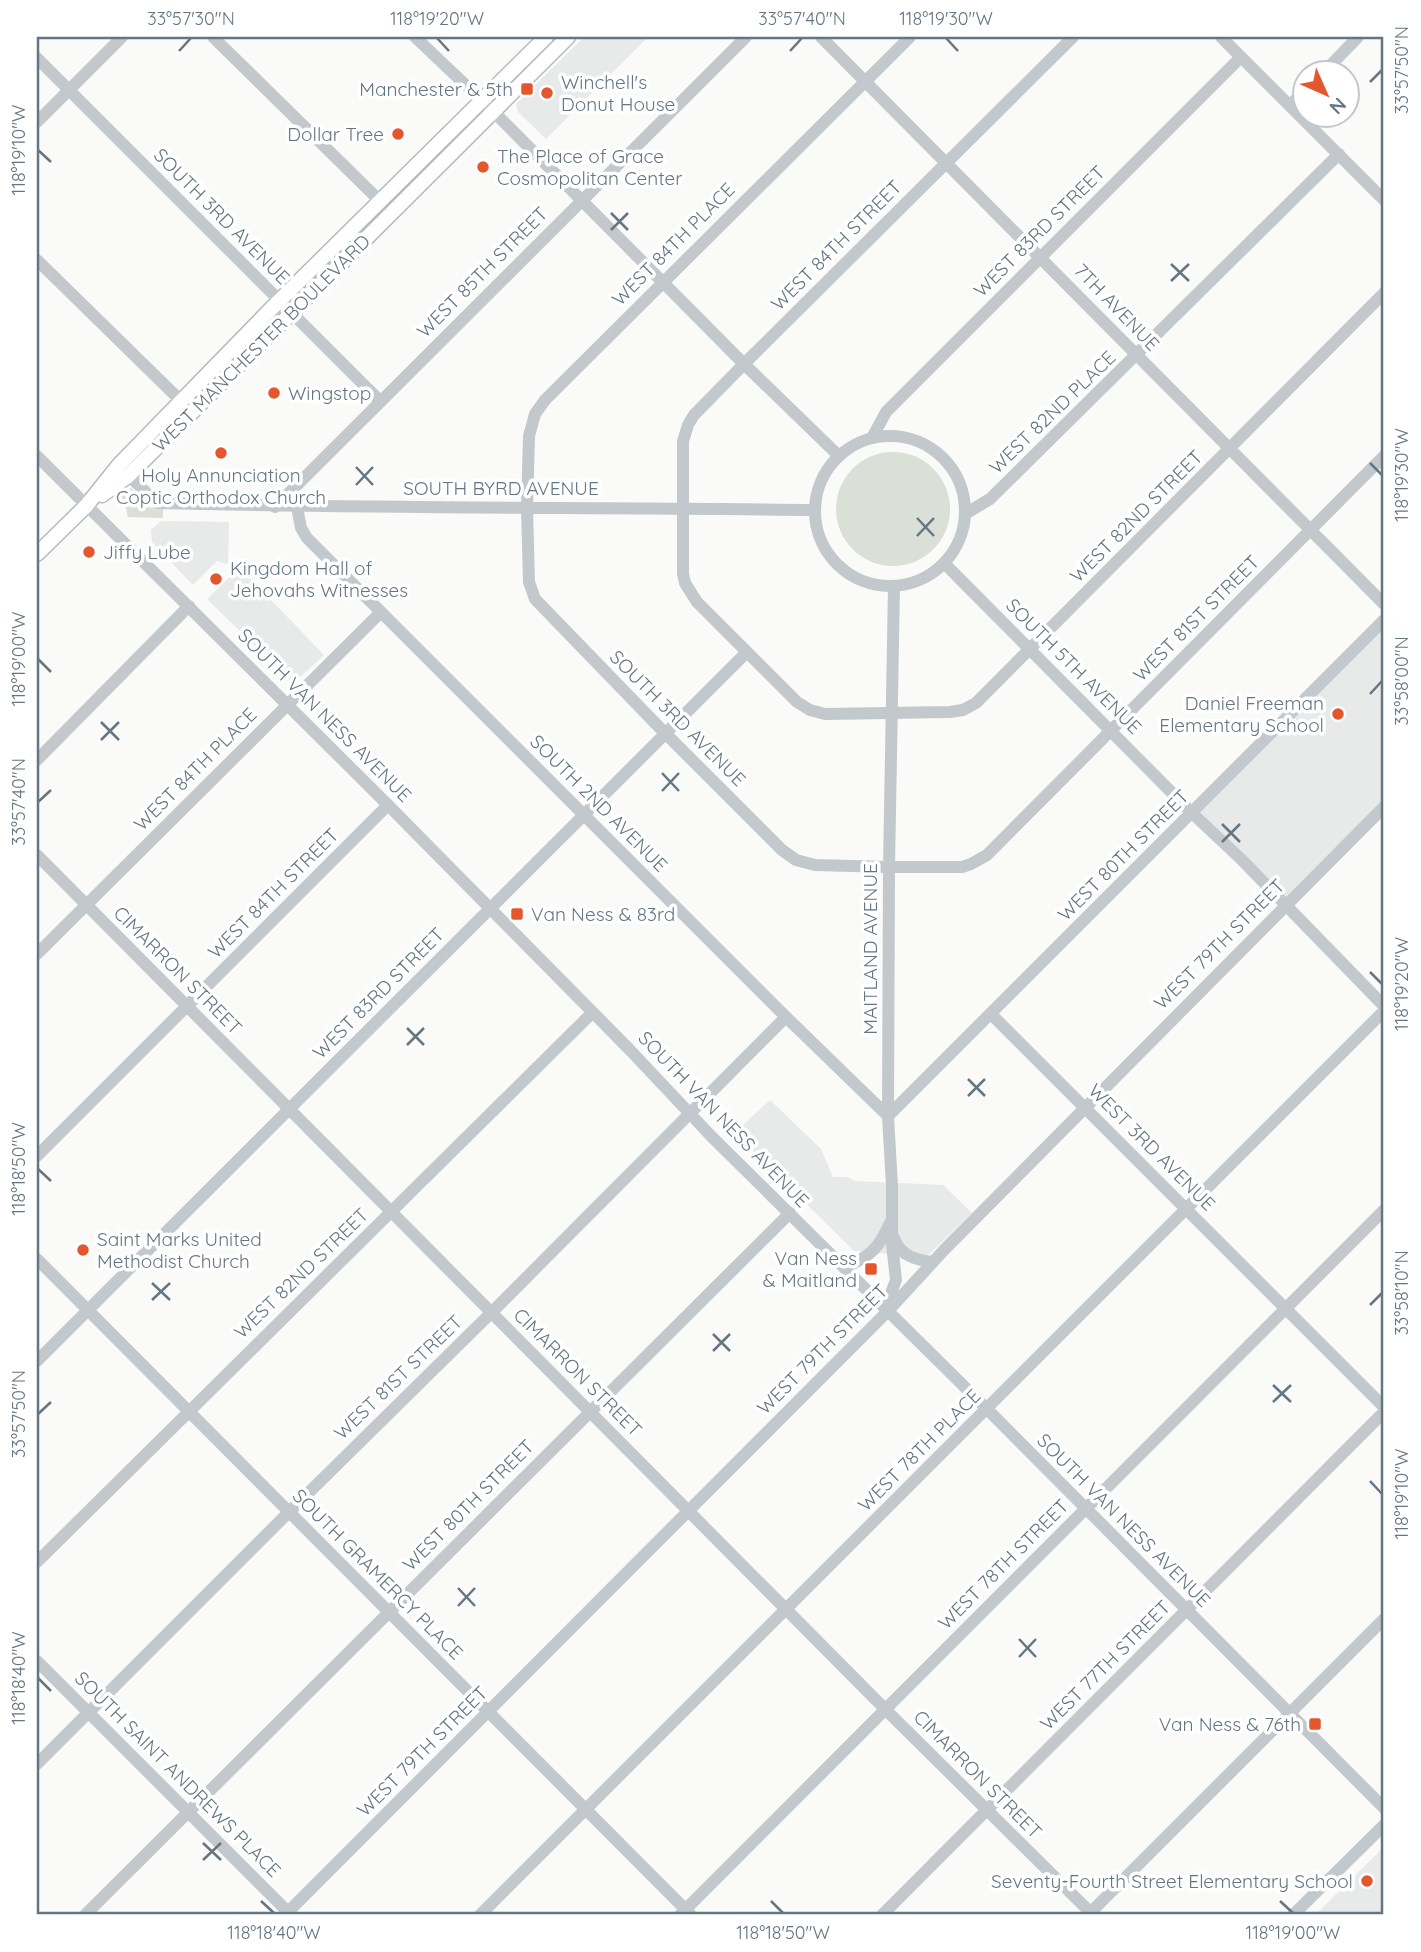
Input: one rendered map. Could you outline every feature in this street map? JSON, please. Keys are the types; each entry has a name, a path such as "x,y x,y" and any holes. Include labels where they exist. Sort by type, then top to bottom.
{"main road":[{"name":"WEST MANCHESTER BOULEVARD","path":"123,471 181,401 546,37"},
{"name":"WEST MANCHESTER BOULEVARD","path":"37,554 393,213 568,37"}],"street":[{"path":"37,122 122,37"},
{"path":"213,37 381,202"},
{"path":"415,37 493,111 839,456"},
{"name":"WEST 85TH STREET","path":"275,507 746,37"},
{"name":"7TH AVENUE","path":"821,37 1384,604"},
{"name":"WEST 84TH PLACE","path":"527,508 529,436 535,414 545,400 910,37"},
{"name":"WEST 84TH STREET","path":"747,652 697,602 685,583 683,440 688,425 694,415 744,364 1073,37"},
{"path":"1221,37 1384,200"},
{"path":"1336,60 1358,37"},
{"name":"WEST 83RD STREET","path":"872,438 886,412 1241,57"},
{"name":"SOUTH 3RD AVENUE","path":"37,58 380,401"},
{"name":"WEST 82ND PLACE","path":"965,514 990,499 1339,154"},
{"path":"37,260 181,401"},
{"name":"WEST 82ND STREET","path":"747,652 797,702 810,710 825,714 950,712 963,710 976,703 1384,293"},
{"path":"889,435 907,437 938,452 959,480 964,497 962,532 955,549 944,563 921,579 894,586 863,582 850,575 828,554 816,525 817,491 825,473 839,456 853,445 872,438 889,435"},
{"name":"SOUTH VAN NESS AVENUE","path":"37,456 388,805 711,1136 1384,1808"},
{"name":"WEST 81ST STREET","path":"889,867 962,867 979,861 996,848 1384,456"},
{"name":"SOUTH BYRD AVENUE","path":"123,471 157,503 275,507 682,507 815,510"},
{"name":"SOUTH 2ND AVENUE","path":"297,507 301,528 307,538 888,1116"},
{"name":"SOUTH 3RD AVENUE","path":"527,508 529,582 535,599 780,848 796,860 815,865 889,867"},
{"name":"SOUTH 5TH AVENUE","path":"944,563 1286,905 1384,1008"},
{"name":"MAITLAND AVENUE","path":"888,1311 896,1280 888,1116 894,586"},
{"path":"37,760 189,606"},
{"name":"WEST 84TH PLACE","path":"37,954 381,612"},
{"name":"WEST 80TH STREET","path":"888,1116 1384,620"},
{"name":"WEST 83RD STREET","path":"37,1361 747,652"},
{"name":"WEST 84TH STREET","path":"37,1156 388,805"},
{"name":"WEST 79TH STREET","path":"288,1914 888,1311 1085,1107 1384,807"},
{"name":"CIMARRON STREET","path":"37,855 1090,1914"},
{"name":"WEST 78TH PLACE","path":"480,1915 788,1609 1384,1008"},
{"name":"WEST 82ND STREET","path":"37,1562 592,1013"},
{"name":"WEST 3RD AVENUE","path":"991,1014 1285,1309"},
{"name":"WEST 81ST STREET","path":"37,1764 786,1017"},
{"name":"WEST 78TH STREET","path":"685,1913 1384,1210"},
{"name":"WEST 80TH STREET","path":"85,1915 790,1213"},
{"path":"892,1226 897,1246 905,1254 933,1262"},
{"path":"845,1268 867,1256 892,1226"},
{"name":"SOUTH GRAMERCY PLACE","path":"37,1259 587,1810 685,1913"},
{"path":"1285,1309 1384,1410"},
{"name":"WEST 77TH STREET","path":"883,1915 1384,1410"},
{"path":"1090,1914 1384,1619"},
{"name":"SOUTH SAINT ANDREWS PLACE","path":"37,1661 288,1914"},
{"path":"1293,1915 1384,1825"}],"shaded area":[{"path":"584,37 648,37 546,139 518,112 516,104"},
{"path":"893,452 915,457 933,469 945,487 950,509 945,531 933,549 915,561 893,566 871,561 853,549 841,531 836,509 841,487 853,469 871,457"},
{"path":"131,488 151,508 163,509 163,518 128,517 126,508 117,498"},
{"path":"161,521 229,522 228,564 217,561 193,585 152,542 151,530"},
{"path":"236,571 246,574 324,655 296,681 291,681 207,599"},
{"name":"Daniel Freeman Elementary School","path":"1384,620 1384,807 1286,905 1192,813"},
{"path":"770,1100 821,1149 833,1177 848,1177 855,1181 943,1185 972,1213 926,1257 854,1251 734,1133"},
{"name":"Seventy-Fourth Street Elementary School","path":"1384,1847 1384,1915 1315,1915"}],"place":[{"name":"Manchester & 5th","path":"527,89"},
{"name":"Winchell's Donut House","path":"547,93"},
{"name":"Dollar Tree","path":"398,134"},
{"name":"The Place of Grace Cosmopolitan Center","path":"483,167"},
{"name":"Wingstop","path":"274,393"},
{"name":"Holy Annunciation Coptic Orthodox Church","path":"221,453"},
{"name":"Jiffy Lube","path":"89,552"},
{"name":"Kingdom Hall of Jehovahs Witnesses","path":"216,579"},
{"name":"Daniel Freeman Elementary School","path":"1338,714"},
{"name":"Van Ness & 83rd","path":"517,914"},
{"name":"Saint Marks United Methodist Church","path":"83,1250"},
{"name":"Van Ness & Maitland","path":"871,1269"},
{"name":"Van Ness & 76th","path":"1315,1724"},
{"name":"Seventy-Fourth Street Elementary School","path":"1367,1881"}]}
